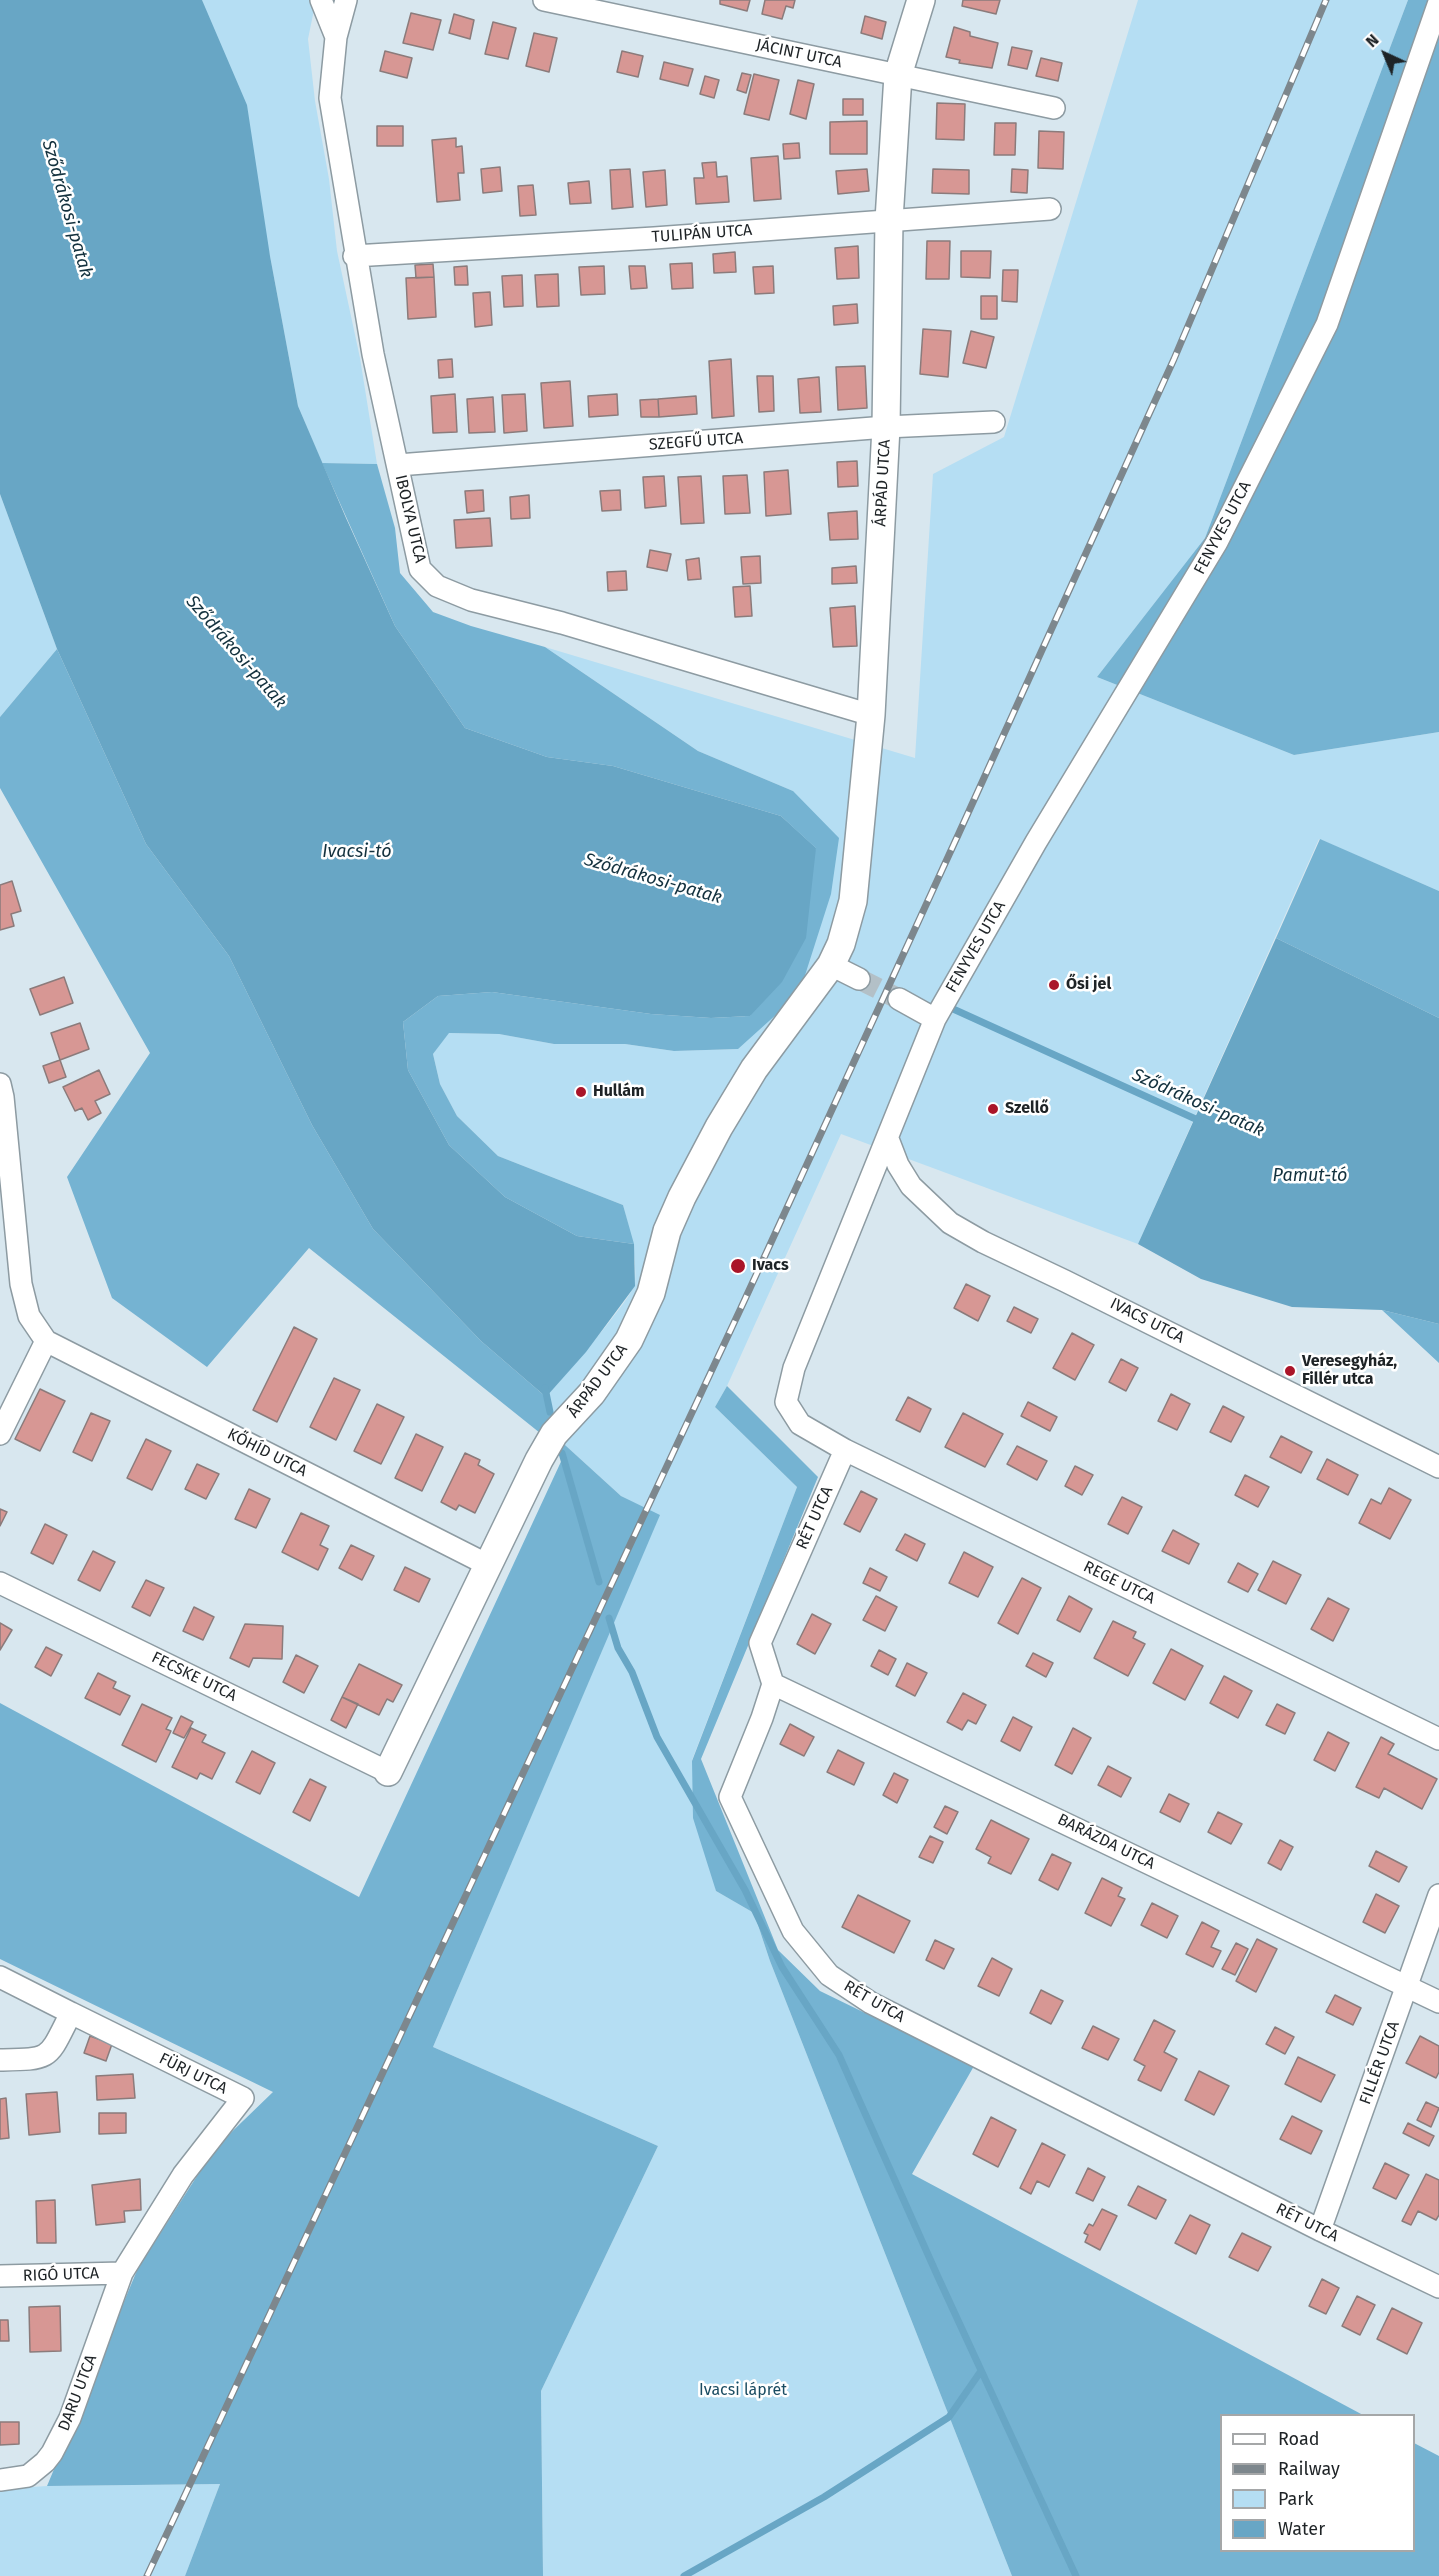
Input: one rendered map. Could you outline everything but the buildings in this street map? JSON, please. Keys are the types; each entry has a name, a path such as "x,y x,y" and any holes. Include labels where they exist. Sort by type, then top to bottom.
{"street":[{"path":"321,0 336,37"},
{"name":"IBOLYA UTCA","path":"346,0 336,37 330,98 354,256 372,354 420,569 437,586 471,600 562,623 872,715"},
{"name":"JÁCINT UTCA","path":"544,0 1054,108"},
{"name":"ÁRPÁD UTCA","path":"388,1772 539,1460 554,1434 610,1369 641,1318 651,1293 673,1214 718,1127 754,1069 831,965 841,944 853,901 872,715 886,427 889,220 898,75 921,0"},
{"name":"FENYVES UTCA","path":"800,1424 786,1402 795,1368 935,1019 1036,842 1217,542 1322,335 1439,3"},
{"name":"TULIPÁN UTCA","path":"354,256 654,238 1050,210"},
{"name":"SZEGFŰ UTCA","path":"398,465 886,427 994,422"},
{"path":"831,965 859,980"},
{"path":"898,999 935,1019"},
{"path":"0,1084 5,1108 21,1284 29,1316 46,1341 0,1434"},
{"name":"IVACS UTCA","path":"888,1139 898,1165 911,1186 951,1224 983,1242 1439,1467"},
{"name":"KŐHÍD UTCA","path":"46,1341 488,1565"},
{"name":"REGE UTCA","path":"800,1424 845,1450 1439,1739"},
{"name":"RÉT UTCA","path":"845,1450 760,1643 773,1684 762,1718 730,1797 793,1930 829,1975 871,2003 1320,2230 1439,2287"},
{"name":"FECSKE UTCA","path":"0,1583 388,1772"},
{"name":"BARÁZDA UTCA","path":"773,1684 1439,2002"},
{"name":"FILLÉR UTCA","path":"1320,2230 1439,1895"},
{"path":"0,1977 71,2013 52,2050 46,2055 32,2059 0,2060"},
{"name":"FÜRJ UTCA","path":"71,2013 243,2098 183,2175 122,2273"},
{"name":"RIGÓ UTCA","path":"0,2276 122,2273"},
{"name":"DARU UTCA","path":"0,2480 18,2478 36,2471 59,2441 70,2418 122,2273"}],"green space":[{"path":"202,0 316,0 308,39 315,101 329,179 337,251 360,358 377,464 322,463 298,406 270,256"},
{"name":"Ivacsi láprét","path":"1138,0 1408,0 1205,538 1097,677 1294,755 1439,732 1439,891 1319,839 1138,1244 841,1134 727,1386 715,1407 797,1487 692,1760 716,1891 754,1913 770,1961 1012,2576 543,2576 541,2391 658,2146 433,2047 659,1516 621,1496 565,1445 546,1397 610,1321 635,1283 634,1253 623,1205 498,1156 457,1116 440,1084 433,1054 448,1033 499,1034 554,1044 625,1044 674,1051 738,1049 793,791 698,751 545,647 915,758 933,474 1004,437"},
{"path":"0,494 57,649 0,717"},
{"path":"220,2484 185,2576 0,2576 0,2489 47,2486"}],"shaded area":[{"path":"1408,0 1439,0 1439,732 1294,755 1097,677 1205,538"},
{"path":"322,463 377,464 395,528 400,573 433,612 471,626 545,647 698,751 793,791 839,838 831,894 799,994 738,1049 674,1051 625,1044 554,1044 499,1034 449,1033 433,1054 440,1084 457,1116 498,1156 623,1205 634,1244 577,1236 505,1197 449,1145 408,1070 403,1022 438,996 492,992 651,1014 711,1018 750,1016 816,848 781,816 613,766 547,757 465,728 395,626"},
{"path":"57,649 146,844 229,956 312,1125 373,1229 481,1341 546,1397 565,1445 621,1496 660,1515 433,2047 658,2146 541,2391 543,2576 185,2576 220,2484 47,2486 138,2268 215,2148 273,2092 0,1959 0,1703 359,1897 565,1453 309,1248 207,1367 112,1298 67,1177 150,1053 0,788 0,717"},
{"path":"1320,839 1439,891 1439,1018 1276,938"},
{"path":"1382,1310 1439,1324 1439,1363"},
{"path":"727,1386 818,1477 701,1759 778,1950 820,1991 974,2066 912,2174 1361,2414 1220,2414 1220,2552 1415,2552 1415,2444 1439,2456 1439,2576 1012,2576 770,1961 754,1913 716,1891 693,1818 692,1761 797,1487 715,1407"}],"water":[{"name":"Ivacsi-tó","path":"0,0 202,0 247,105 270,256 298,406 395,626 465,728 547,757 613,766 781,816 816,848 806,938 782,982 750,1016 711,1018 651,1014 492,992 438,996 403,1022 408,1070 449,1145 505,1197 577,1236 634,1244 635,1286 586,1352 546,1397 481,1341 373,1229 312,1125 229,956 146,844 57,649 0,494"},
{"name":"Pamut-tó","path":"1276,938 1439,1018 1439,1324 1382,1310 1292,1307 1201,1279 1138,1244"}],"waterway":[{"name":"Sződrákosi-patak","path":"951,1008 1200,1121"},
{"path":"545,1388 550,1412"},
{"path":"562,1453 599,1582"},
{"path":"609,1618 618,1648 632,1672 657,1737 745,1890 782,1967 839,2055 938,2277 1076,2576"},
{"path":"684,2576 824,2497 949,2417 981,2371"}],"tunnel":[{"path":"859,979 899,999"}],"railway":[{"path":"147,2576 740,1310 959,833 1174,359 1326,0"}],"place":[{"name":"Ősi jel","path":"1054,985"},
{"name":"Hullám","path":"581,1092"},
{"name":"Szellő","path":"993,1109"},
{"name":"Ivacs","path":"738,1266"},
{"name":"Veresegyház, Fillér utca","path":"1290,1371"}]}
